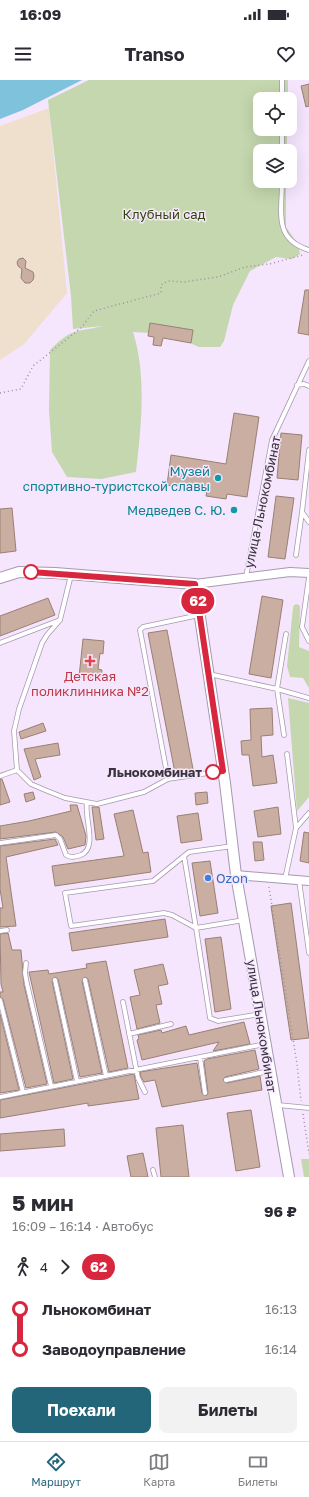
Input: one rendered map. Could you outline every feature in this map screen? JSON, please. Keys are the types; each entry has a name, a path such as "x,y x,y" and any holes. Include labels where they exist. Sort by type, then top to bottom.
{"street":[{"path":"0,578 19,572 71,574 195,584"},
{"name":"улица Льнокомбинат","path":"289,1177 269,1071 236,875 223,771 195,584 290,572 309,573"},
{"path":"236,875 309,880"}],"lane":[{"path":"282,80 282,92"},
{"path":"282,188 282,225 284,232 296,246 309,250"},
{"name":"улица Льнокомбинат","path":"246,577 272,440 309,361"},
{"path":"297,385 304,384 309,386"},
{"path":"296,555 309,450"},
{"path":"302,512 309,522"},
{"path":"71,574 60,620 46,635 42,643 19,709 14,731 17,770 31,784 45,790 65,798 97,804 144,792 168,779 223,771"},
{"path":"309,576 302,627 309,641"},
{"path":"168,779 140,630 143,626 200,615"},
{"path":"0,643 60,620"},
{"path":"284,735 277,689 286,634"},
{"path":"209,674 277,689 309,698"},
{"path":"285,879 296,828 287,754"},
{"path":"0,776 17,770"},
{"path":"0,843 56,835 60,839 66,855 72,857 83,854 87,851 90,838 86,812 87,803"},
{"path":"296,828 309,813"},
{"path":"233,846 189,852 153,881 65,893 71,926 164,914 172,915 196,928 244,920"},
{"path":"184,856 210,1018 218,1021 260,1014"},
{"path":"299,880 309,953"},
{"path":"0,931 7,930"},
{"path":"26,963 25,973 27,984 52,1086"},
{"path":"55,980 77,1081"},
{"path":"85,980 106,1076"},
{"path":"0,1000 24,1092"},
{"path":"123,1002 136,1070 140,1084 145,1092"},
{"path":"129,1034 171,1024"},
{"path":"0,1097 265,1044"},
{"path":"200,1057 205,1093"},
{"path":"226,1080 269,1071"},
{"path":"275,1104 309,1108"},
{"path":"154,1170 155,1177"}],"path":[{"path":"0,393 21,389 33,366 81,328 94,311 161,293 160,285 168,281 184,282 218,277 245,267 269,264 309,254"},
{"path":"268,877 297,1064 309,1154"}],"shaded area":[{"path":"49,108 67,293 24,344 0,360 0,126"}],"green space":[{"name":"Клубный сад","path":"89,80 288,80 288,92 253,92 253,136 287,136 287,144 253,144 253,188 286,188 286,227 298,244 300,254 292,259 276,257 250,271 233,305 224,341 220,347 199,347 170,334 133,332 140,366 142,402 136,472 101,479 67,477 52,452 49,410 50,350 63,338 74,332 102,326 73,329 71,296 48,100"},
{"path":"297,604 300,606 299,647 309,651 309,688 303,678 290,677 287,666 293,608 294,605"},
{"path":"288,698 309,703 309,797 297,811"},
{"path":"301,1159 309,1159 309,1177 304,1177"}],"water":[{"path":"0,80 82,80 23,110 0,119"}],"building":[{"path":"309,84 309,106 306,107 301,86"},
{"path":"23,258 26,261 25,268 33,272 33,280 30,283 25,283 21,278 22,269 18,266 17,262 19,259"},
{"path":"305,290 309,290 309,335 298,333"},
{"path":"150,323 193,330 191,343 163,338 161,346 153,345 154,337 148,336"},
{"path":"234,413 259,417 247,497 227,494 226,499 206,496 207,492 167,485 171,455 226,464"},
{"path":"281,433 302,435 298,480 277,478"},
{"path":"276,496 294,498 285,559 268,557"},
{"path":"12,508 16,551 0,553 0,509"},
{"path":"262,596 283,600 271,678 249,674"},
{"path":"48,598 55,615 0,636 0,616"},
{"path":"167,630 193,769 175,773 148,633"},
{"name":"Детская поликлинника №2","path":"83,639 104,641 103,654 100,653 98,669 102,670 101,679 79,677"},
{"path":"272,708 273,735 261,736 262,757 273,755 277,783 253,786 249,755 242,755 241,741 251,740 250,709"},
{"path":"43,723 46,731 21,739 19,732"},
{"path":"58,743 60,755 35,759 41,777 34,780 24,749"},
{"path":"0,779 2,779 10,802 0,805"},
{"path":"33,792 35,799 26,802 24,794"},
{"path":"207,792 208,803 196,805 195,793"},
{"path":"70,805 77,805 86,836 85,845 68,849 63,837 56,832 0,839 0,826 71,811"},
{"path":"92,807 99,807 104,839 96,840"},
{"path":"278,807 281,834 258,837 254,811"},
{"path":"133,810 143,853 148,852 151,872 55,886 52,866 124,856 114,814"},
{"path":"198,813 202,840 181,843 177,816"},
{"path":"304,832 309,833 309,863 300,861"},
{"path":"55,839 58,845 6,857 16,926 0,927 0,908 3,908 0,889 0,846"},
{"path":"253,842 262,842 264,860 255,861"},
{"path":"210,861 218,913 200,916 192,863"},
{"path":"291,903 309,1038 291,1040 271,906"},
{"path":"165,919 168,937 72,951 69,933"},
{"path":"8,933 12,950 21,950 24,985 47,1084 26,1088 3,999 0,997 0,992 3,992 1,984 0,934"},
{"path":"221,937 231,1009 215,1012 205,939"},
{"path":"106,961 128,1068 109,1072 88,979 85,977 82,981 102,1073 80,1077 58,979 55,977 52,981 73,1079 54,1083 29,972 48,970 49,974 87,968 86,964"},
{"path":"163,964 168,984 158,986 162,1004 156,1005 160,1023 137,1029 130,997 140,995 134,970"},
{"path":"0,1014 19,1090 0,1093"},
{"path":"244,1022 250,1044 213,1051 219,1042 142,1060 137,1040 139,1039 138,1035 161,1030 162,1033 186,1026 189,1035"},
{"path":"255,1050 259,1069 225,1077 223,1080 227,1083 260,1076 262,1090 162,1107 155,1080 144,1082 141,1077 140,1072 197,1063 202,1093 206,1096 208,1093 204,1061 207,1059"},
{"path":"134,1074 139,1099 88,1106 88,1103 0,1118 0,1100"},
{"path":"251,1110 260,1167 236,1171 227,1113"},
{"path":"183,1125 189,1177 161,1177 156,1128"},
{"path":"64,1129 65,1146 0,1151 0,1134"},
{"path":"143,1153 148,1177 131,1177 127,1156"}],"bus line":[{"name":"62","path":"31,572 195,584 223,771 213,772"}],"place":[{"name":"Музей спортивно-туристской славы","path":"218,478"},
{"name":"Медведев С. Ю.","path":"234,510"},
{"name":"Детская поликлинника №2","path":"90,661"},
{"name":"Льнокомбинат","path":"213,772"},
{"name":"Ozon","path":"208,878"}]}
